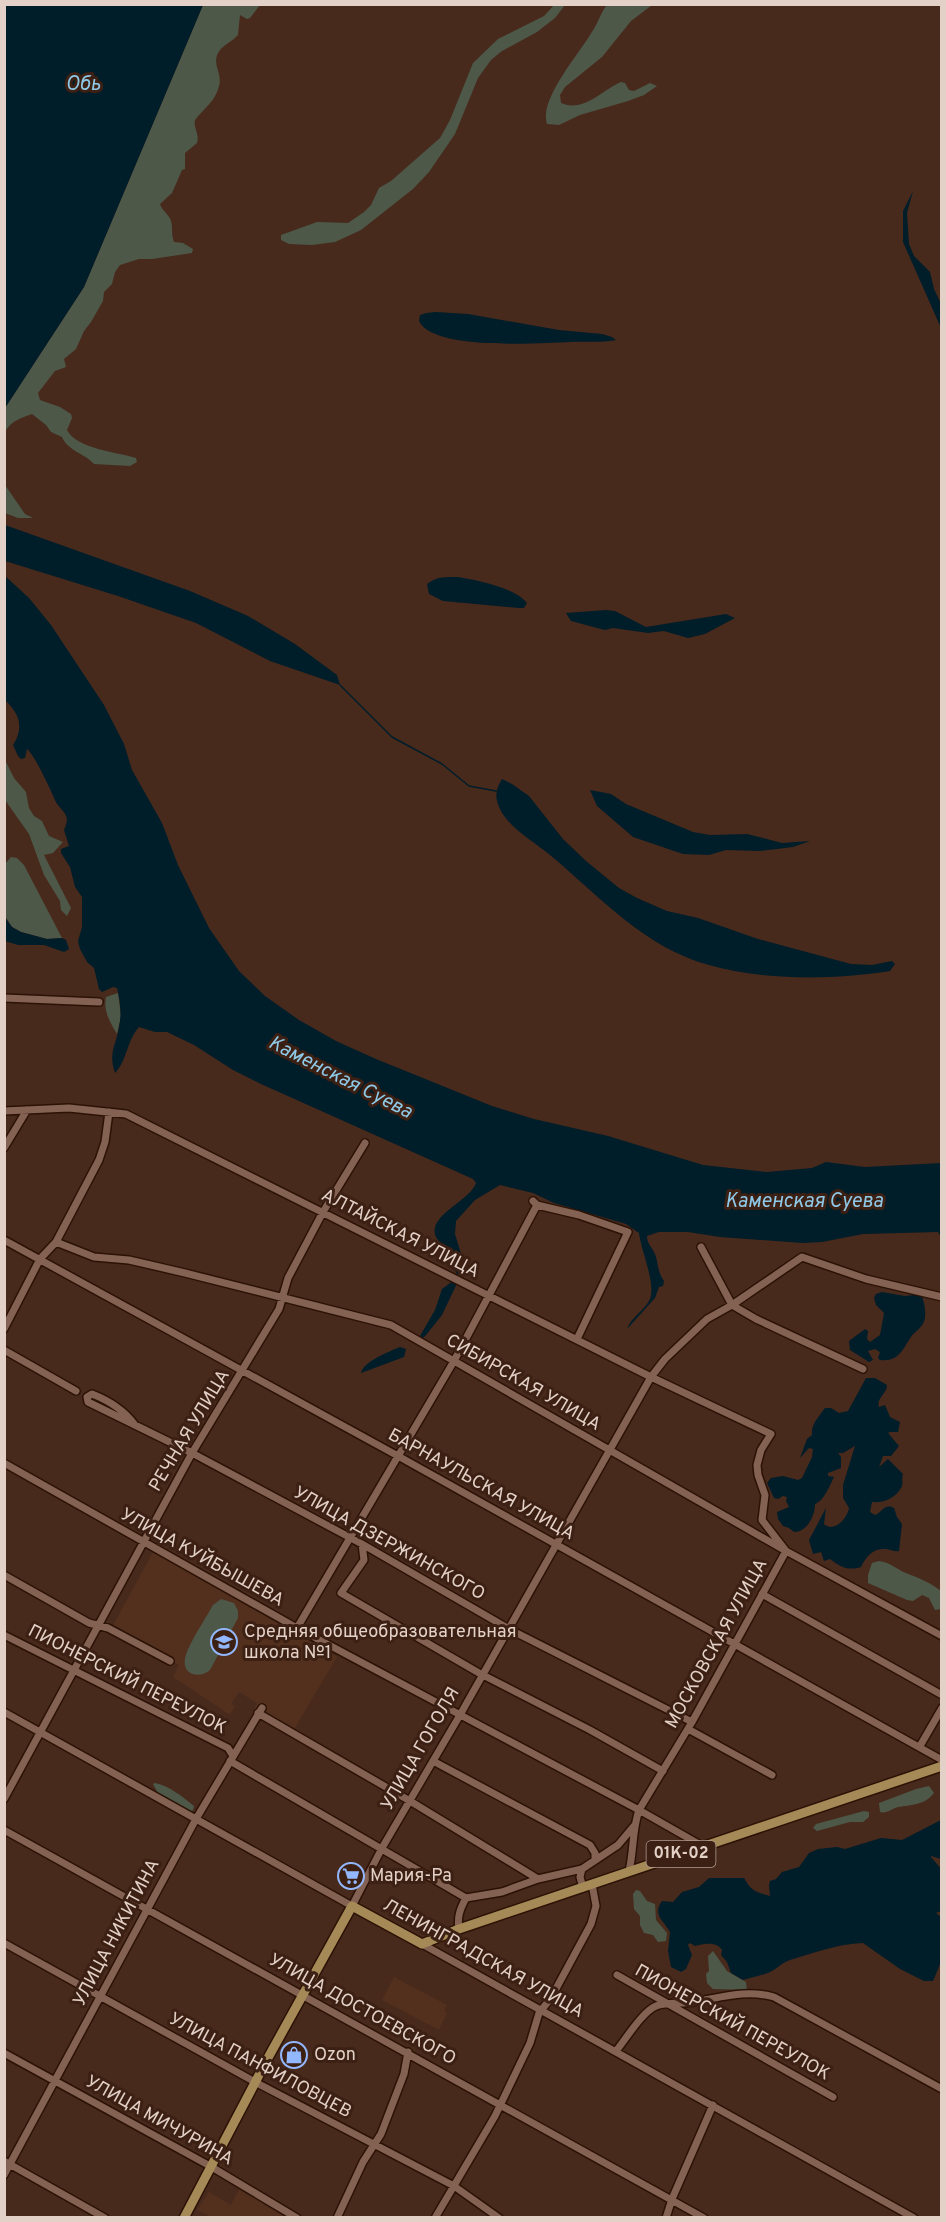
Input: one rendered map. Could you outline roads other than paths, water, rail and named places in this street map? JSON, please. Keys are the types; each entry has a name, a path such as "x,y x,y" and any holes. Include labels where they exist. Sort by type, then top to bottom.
{"main road":[{"name":"01К-02","path":"422,1944 459,1929 942,1766"},
{"name":"ЛЕНИНГРАДСКАЯ УЛИЦА","path":"352,1906 422,1944"},
{"name":"УЛИЦА ГОГОЛЯ","path":"184,2217 352,1906"}],"street":[{"path":"4,998 99,1002"},
{"name":"АЛТАЙСКАЯ УЛИЦА","path":"4,1111 69,1108 126,1114 651,1377 771,1434"},
{"path":"4,1148 27,1110"},
{"path":"4,1329 40,1259 56,1242 99,1160 105,1142 110,1112"},
{"name":"РЕЧНАЯ УЛИЦА","path":"4,1799 192,1453 279,1309 288,1278 323,1212 365,1143"},
{"path":"297,1628 454,1361 535,1203 628,1232 577,1339"},
{"name":"БАРНАУЛЬСКАЯ УЛИЦА","path":"4,1240 557,1544 942,1760"},
{"name":"СИБИРСКАЯ УЛИЦА","path":"56,1242 94,1257 129,1260 391,1325 786,1551 942,1636"},
{"path":"701,1247 732,1305 756,1319 863,1369"},
{"name":"УЛИЦА ГОГОЛЯ","path":"352,1906 382,1848 434,1761 651,1377 685,1338 707,1319 732,1305 802,1257 866,1279 942,1297"},
{"path":"4,1350 76,1391"},
{"name":"УЛИЦА ДЗЕРЖИНСКОГО","path":"135,1425 125,1411 92,1394 87,1397 88,1402 192,1453 362,1544 509,1629 690,1725 772,1775"},
{"name":"МОСКОВСКАЯ УЛИЦА","path":"629,1871 634,1826 639,1810 736,1644 786,1551 762,1520 765,1495 757,1465 760,1450 771,1434"},
{"name":"УЛИЦА КУЙБЫШЕВА","path":"4,1463 297,1628 704,1846"},
{"path":"362,1544 364,1560 341,1593 483,1675 590,1730 663,1771"},
{"path":"4,1575 89,1623 98,1624 170,1661"},
{"path":"762,1594 942,1695"},
{"name":"ПИОНЕРСКИЙ ПЕРЕУЛОК","path":"4,1635 228,1748 231,1759 466,1898"},
{"path":"920,1746 942,1707"},
{"name":"УЛИЦА НИКИТИНА","path":"4,2175 7,2163 55,2081 196,1819 260,1710 410,1801"},
{"name":"ЛЕНИНГРАДСКАЯ УЛИЦА","path":"4,1712 352,1906"},
{"path":"434,1761 590,1845 595,1853 595,1860"},
{"path":"410,1801 538,1879"},
{"path":"459,1929 460,1909 466,1898 502,1892 538,1879 582,1869 618,1845 634,1826"},
{"name":"УЛИЦА ДОСТОЕВСКОГО","path":"4,1830 704,2217"},
{"path":"435,2217 501,2104 530,2043 539,2013 551,1998 591,1924 596,1906 588,1886 580,1877 582,1869"},
{"name":"УЛИЦА ПАНФИЛОВЦЕВ","path":"4,1943 255,2082 454,2186 499,2217"},
{"name":"ЛЕНИНГРАДСКАЯ УЛИЦА","path":"422,1944 914,2217"},
{"name":"ПИОНЕРСКИЙ ПЕРЕУЛОК","path":"617,1975 833,2097"},
{"path":"616,2051 647,2012 657,2006 693,2002 729,1994 762,1993 774,1997 942,2089"},
{"path":"337,2217 363,2162 381,2134 404,2074 408,2052"},
{"name":"УЛИЦА МИЧУРИНА","path":"4,2053 210,2166 297,2217"},
{"path":"666,2217 713,2105"},
{"path":"7,2163 105,2217"}],"water":[{"name":"Обь","path":"5,4 203,5 84,287 5,408"},
{"path":"913,191 907,213 909,244 914,256 930,272 941,304 941,328 903,242 903,211"},
{"path":"436,312 468,314 559,330 602,334 616,340 513,344 465,341 428,331 419,321 420,315"},
{"path":"5,525 190,591 248,616 295,644 337,675 340,685 270,661 196,623 5,561"},
{"name":"Каменская Суева","path":"4,575 29,598 51,625 104,705 124,744 132,770 162,823 178,865 209,928 239,971 265,996 299,1020 336,1041 492,1106 534,1119 608,1136 703,1165 767,1172 812,1168 826,1162 865,1167 941,1163 941,1237 938,1232 863,1234 822,1242 803,1243 720,1237 688,1232 659,1232 647,1236 664,1281 663,1286 659,1287 655,1298 627,1329 648,1303 651,1292 650,1276 639,1233 626,1224 554,1203 533,1193 500,1185 475,1200 456,1221 455,1234 462,1257 461,1275 442,1315 423,1338 420,1336 435,1310 442,1289 457,1278 453,1267 454,1254 436,1237 437,1222 472,1190 476,1183 473,1179 261,1084 167,1032 155,1032 139,1027 115,1073 112,1054 120,1022 119,997 117,988 113,987 102,992 99,989 94,968 87,962 80,949 78,941 82,927 82,897 75,887 70,867 61,853 61,849 69,846 64,830 67,818 30,752 27,749 25,758 21,759 13,745 18,733 19,721 5,700"},
{"path":"442,577 458,577 505,589 527,603 524,608 519,608 443,601 429,594 427,584 431,581"},
{"path":"615,611 646,627 726,614 735,618 705,634 688,638 664,631 648,633 613,628 605,630 571,621 566,613"},
{"path":"502,779 529,796 563,839 586,861 619,888 637,898 667,911 698,918 758,939 851,964 872,965 892,961 895,964 890,971 868,974 799,977 753,974 709,965 686,957 643,934 512,825 500,810 497,801 497,789"},
{"path":"590,790 611,794 626,804 693,832 710,835 747,834 782,843 810,841 793,847 760,851 726,850 709,855 683,854 633,837 597,806"},
{"path":"4,916 12,927 21,932 47,939 66,940 69,949 64,952 44,945 18,945 5,941"},
{"path":"882,1292 905,1296 921,1294 925,1318 921,1327 896,1357 880,1360 878,1358 880,1352 875,1349 868,1351 873,1360 869,1362 850,1350 849,1341 865,1329 868,1331 867,1339 870,1342 880,1335 884,1313 876,1305 874,1298 876,1294"},
{"path":"400,1347 406,1349 404,1357 361,1373 371,1361"},
{"path":"866,1378 875,1378 887,1385 879,1401 879,1407 885,1405 890,1417 900,1422 898,1432 888,1433 899,1446 891,1456 883,1456 879,1467 888,1459 903,1474 902,1486 898,1492 888,1500 872,1502 870,1512 875,1515 886,1507 894,1508 902,1524 899,1551 876,1550 867,1557 861,1567 848,1568 830,1559 824,1561 821,1552 813,1554 809,1540 826,1508 824,1524 832,1527 840,1524 848,1512 849,1508 843,1498 843,1485 855,1446 843,1453 838,1453 841,1457 841,1468 828,1473 828,1476 834,1477 829,1488 821,1500 815,1504 814,1513 809,1522 799,1531 794,1532 783,1526 778,1519 777,1512 789,1507 787,1497 774,1498 767,1483 771,1478 783,1476 798,1480 802,1478 812,1457 813,1449 809,1448 800,1458 807,1439 812,1435 816,1421 825,1408 831,1408 839,1413 848,1411"},
{"path":"941,1820 941,1859 931,1856 942,1870 941,1911 936,1913 941,1917 941,1962 933,1981 924,1981 900,1969 863,1943 835,1947 790,1960 772,1971 743,1980 731,1973 727,1962 721,1955 722,1950 713,1944 695,1946 690,1943 688,1945 692,1955 686,1969 681,1972 671,1967 668,1951 670,1932 660,1918 658,1910 662,1901 673,1902 682,1892 699,1887 709,1878 744,1878 755,1891 770,1896 770,1881 776,1879 782,1872 799,1867 809,1853 818,1849 837,1847 845,1849 881,1838 902,1840"}],"waterway":[{"path":"340,685 392,737 442,764 469,786 496,791"}],"place":[{"name":"Средняя общеобразовательная школа №1","path":"224,1642"},
{"name":"Мария-Ра","path":"351,1876"},
{"name":"Ozon","path":"294,2055"}]}
